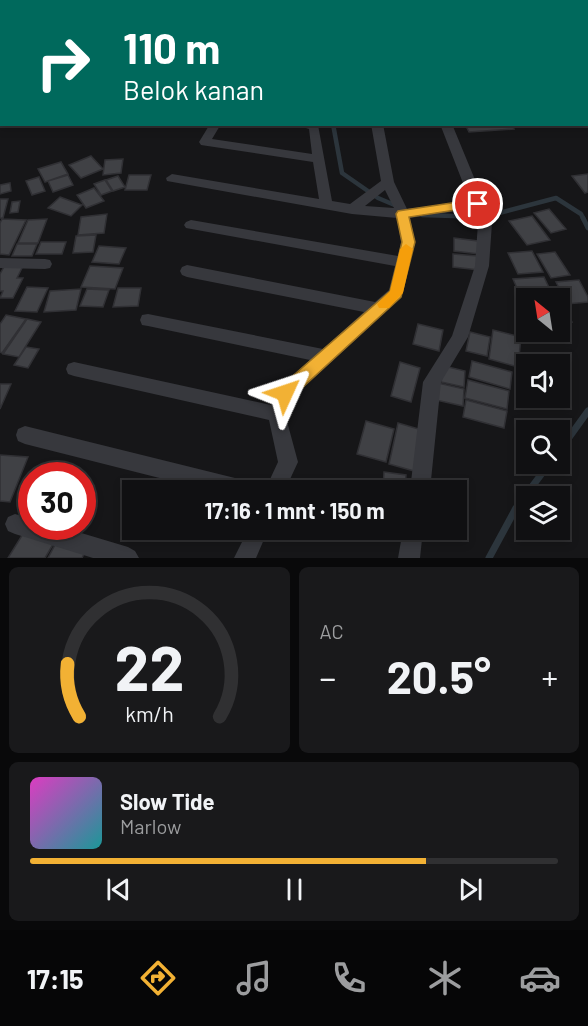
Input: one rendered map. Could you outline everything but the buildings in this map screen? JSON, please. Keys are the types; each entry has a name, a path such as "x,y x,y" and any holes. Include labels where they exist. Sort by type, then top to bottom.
{"street":[{"path":"215,126 205,142 319,159"},
{"path":"309,126 314,127 326,204"},
{"path":"280,480 288,462 276,414 285,393 396,293 408,242 403,214 388,182 377,126"},
{"path":"172,178 326,204 403,214 478,204 448,126"},
{"path":"352,208 388,182"},
{"path":"421,480 432,382 437,370 455,348 460,337 482,266 485,223"},
{"path":"191,225 403,262"},
{"path":"0,263 45,264"},
{"path":"187,271 378,309"},
{"path":"148,320 326,356"},
{"path":"74,369 276,414"},
{"path":"25,435 203,480"},
{"path":"15,524 128,558"},
{"path":"246,558 254,540"},
{"path":"409,558 412,540"}],"waterway":[{"path":"333,126 342,173 378,198 397,206"},
{"path":"422,215 484,217 556,198 581,214 588,228"},
{"path":"570,436 588,411"},
{"path":"489,558 516,508 542,474"}],"slow traffic":[{"path":"384,304 396,293 406,249"}],"route":[{"path":"285,393 396,293 408,242 403,214 478,204"}]}
